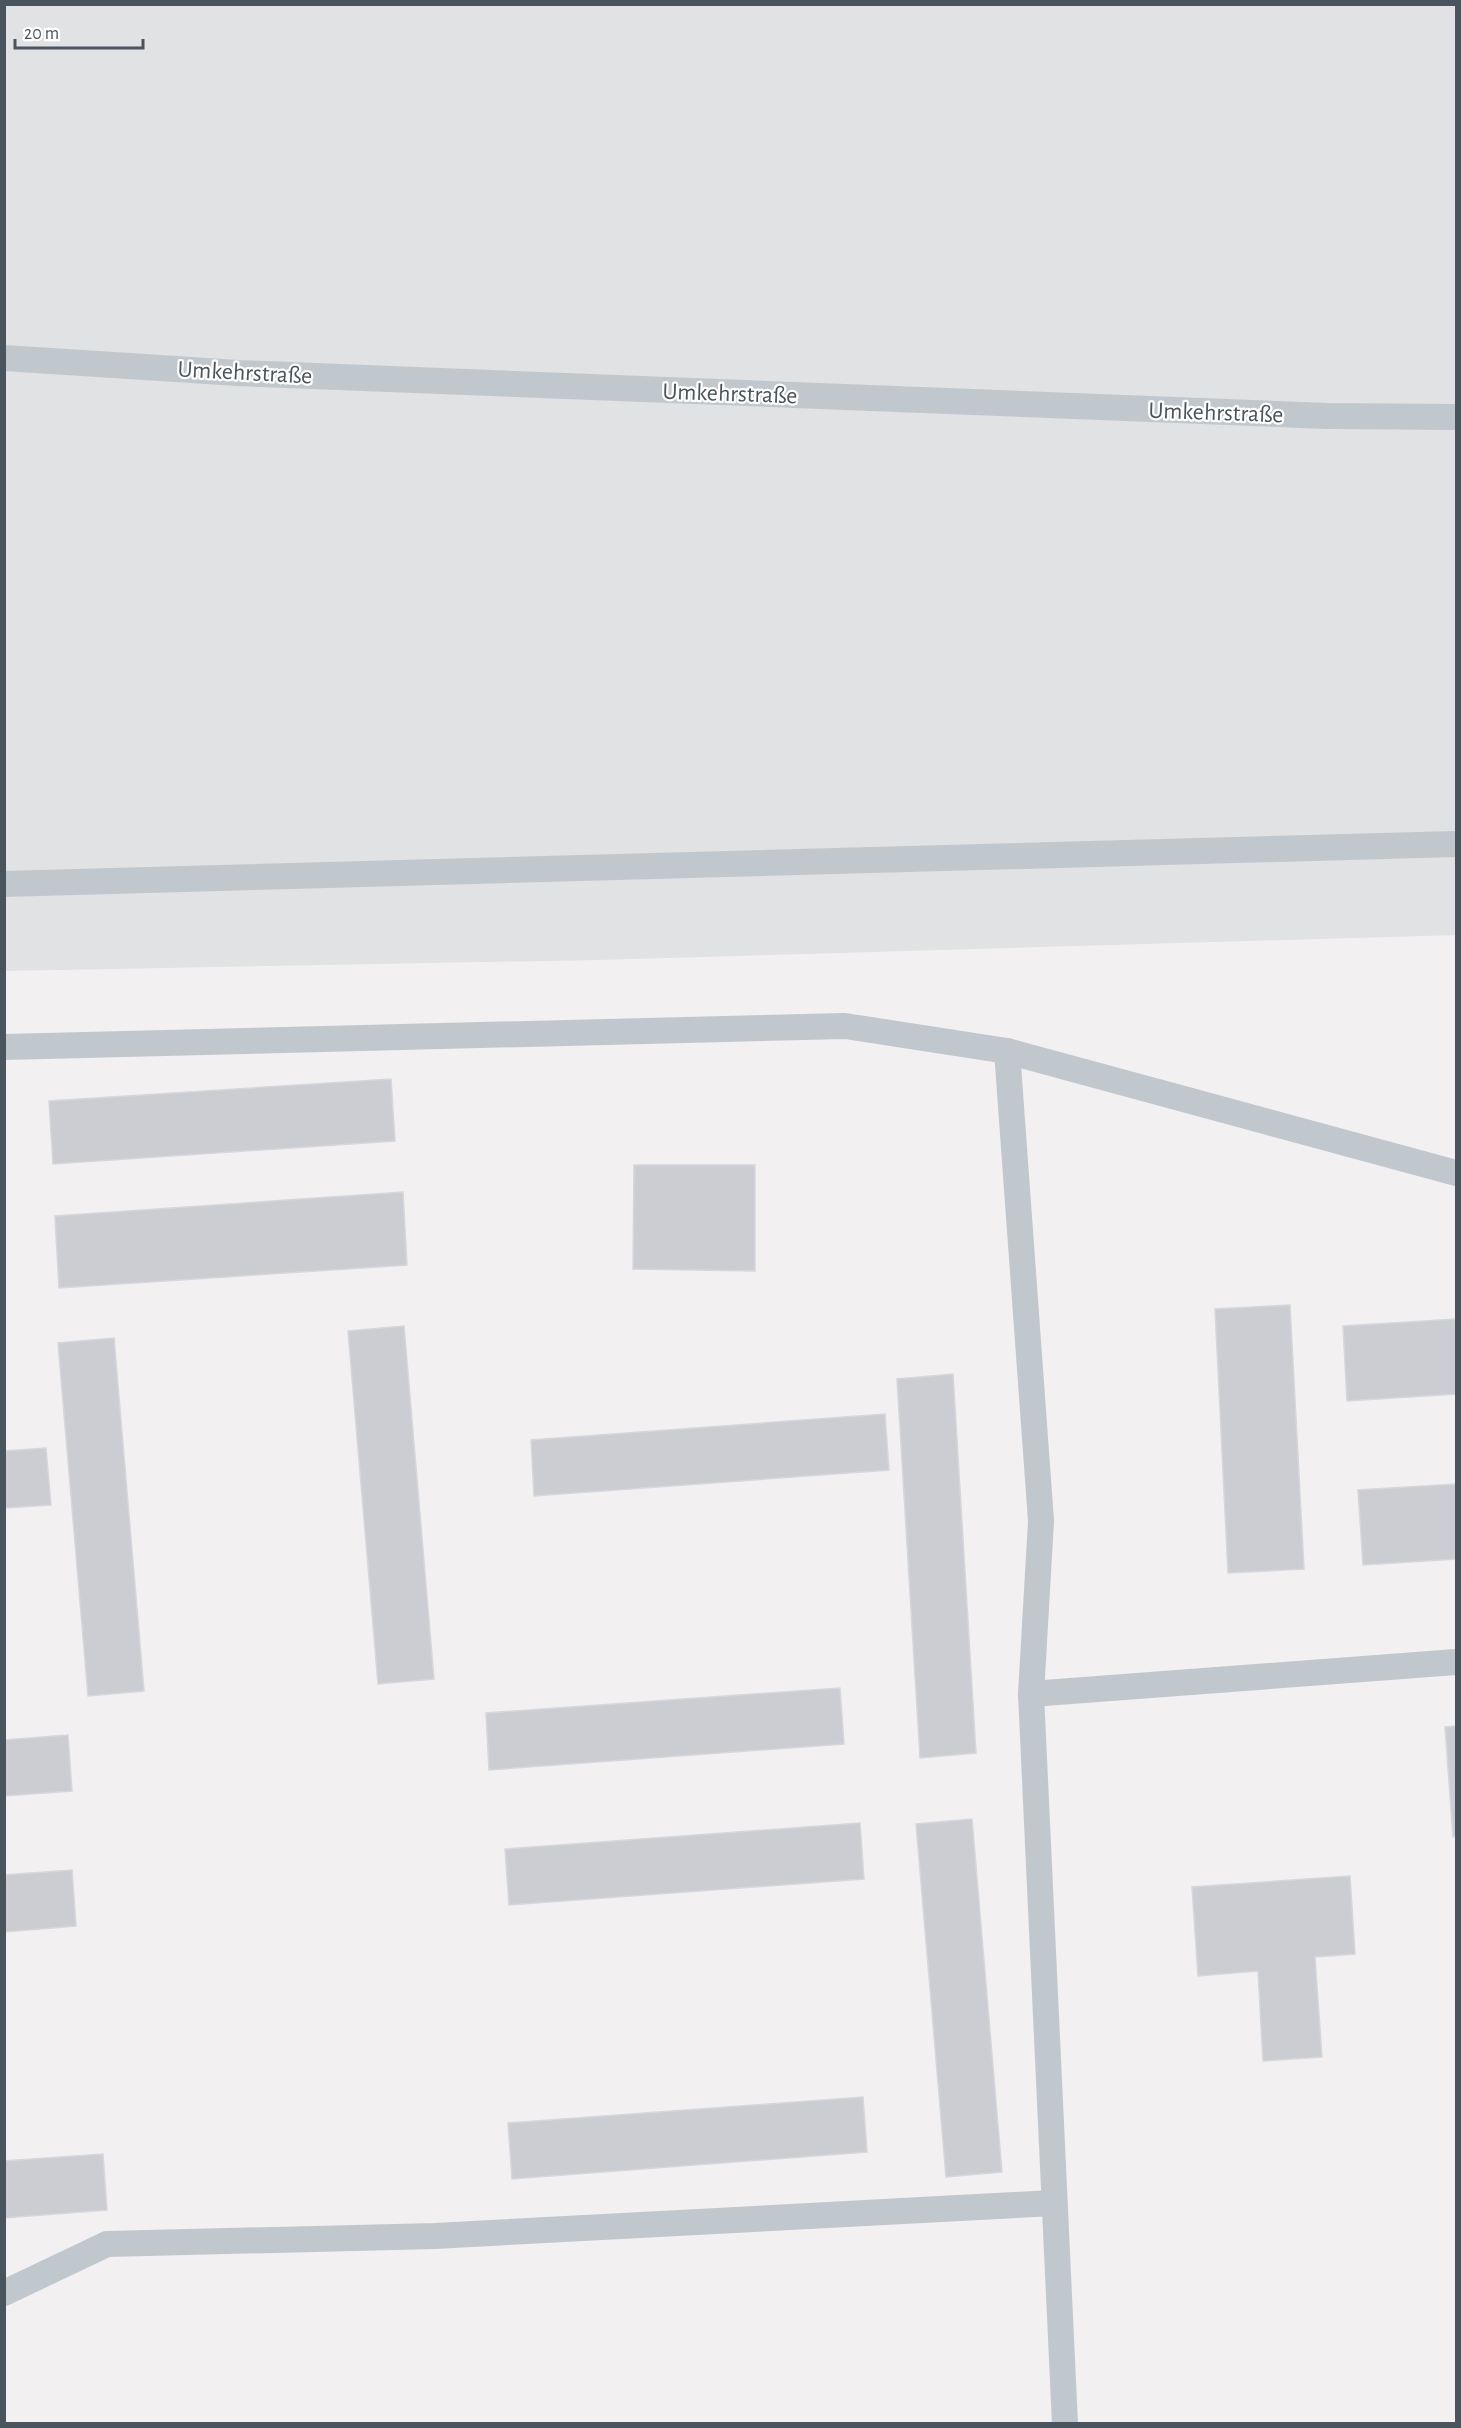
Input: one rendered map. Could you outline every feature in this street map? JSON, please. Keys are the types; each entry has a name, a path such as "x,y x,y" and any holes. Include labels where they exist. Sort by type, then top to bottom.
{"lane":[{"name":"Umkehrstraße","path":"4,358 250,373 1327,416 1456,417"},
{"path":"4,884 1456,844"},
{"path":"4,1047 845,1026 1007,1051 1456,1173"},
{"path":"1007,1051 1041,1521 1031,1694 1065,2424"},
{"path":"1031,1694 1456,1662"},
{"path":"4,2293 107,2244 435,2236 1053,2204"}],"shaded area":[{"path":"4,5 1456,5 1456,935 597,960 5,971"}],"building":[{"path":"391,1079 395,1141 53,1164 49,1101"},
{"path":"634,1165 755,1165 755,1271 633,1269"},
{"path":"403,1192 407,1265 59,1288 55,1216"},
{"path":"1290,1305 1304,1569 1228,1573 1215,1309"},
{"path":"1456,1319 1456,1394 1347,1401 1343,1326"},
{"path":"404,1326 434,1679 378,1684 348,1331"},
{"path":"114,1338 144,1691 88,1696 58,1343"},
{"path":"953,1374 976,1753 920,1758 897,1379"},
{"path":"885,1414 889,1470 534,1496 531,1440"},
{"path":"46,1448 51,1505 4,1508 4,1451"},
{"path":"1456,1484 1456,1559 1363,1565 1358,1490"},
{"path":"840,1688 844,1744 489,1770 486,1713"},
{"path":"1456,1726 1456,1836 1453,1837 1445,1727"},
{"path":"68,1735 72,1791 4,1796 4,1740"},
{"path":"972,1819 1002,2172 946,2177 916,1824"},
{"path":"860,1823 864,1879 509,1905 505,1849"},
{"path":"72,1870 76,1926 4,1932 4,1875"},
{"path":"1350,1876 1355,1954 1315,1957 1322,2057 1263,2061 1258,1971 1198,1976 1192,1887"},
{"path":"863,2097 867,2152 512,2179 508,2123"},
{"path":"103,2154 107,2210 4,2218 4,2161"}]}
